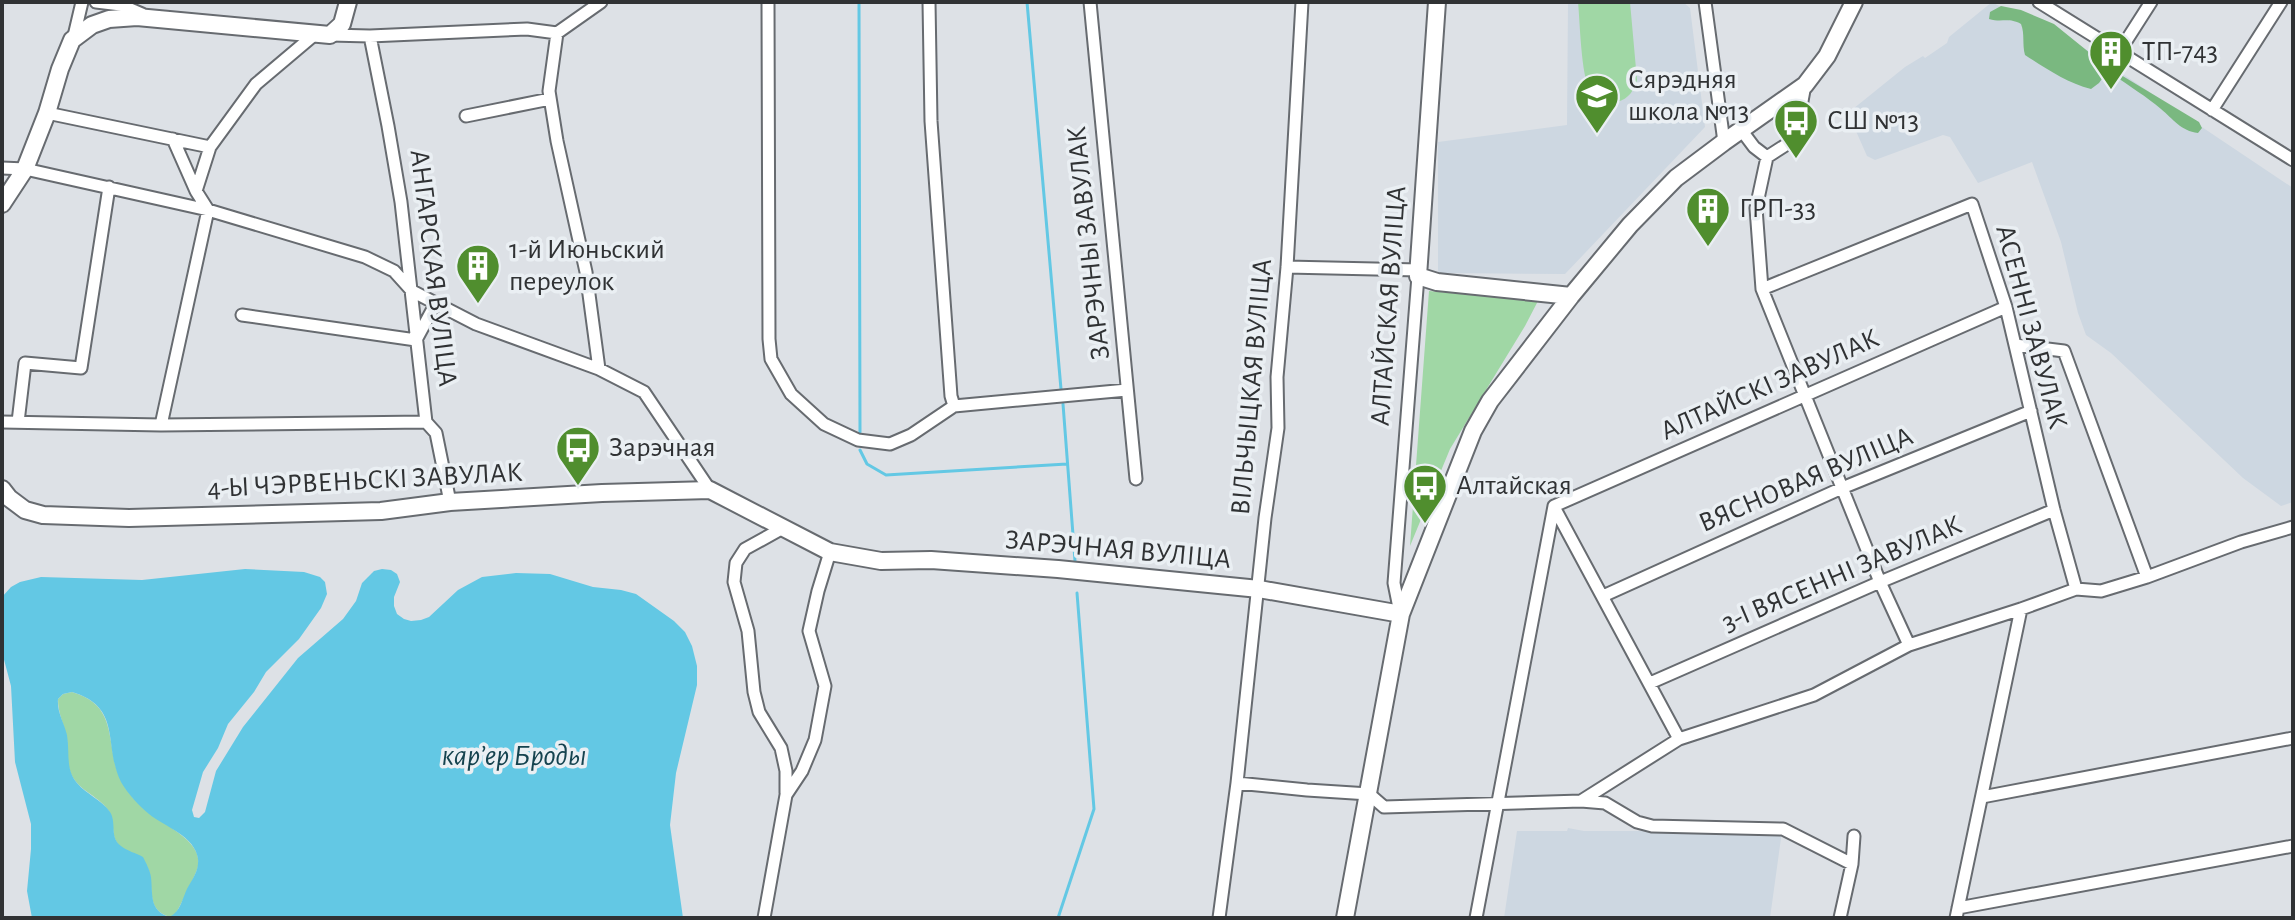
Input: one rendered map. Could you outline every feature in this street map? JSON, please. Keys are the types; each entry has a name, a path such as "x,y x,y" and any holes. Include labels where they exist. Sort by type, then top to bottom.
{"street":[{"path":"2,204 25,169 77,29 82,2"},
{"path":"96,2 121,5 145,18"},
{"path":"196,191 210,147 256,84 322,35 342,24 348,2"},
{"path":"72,40 92,25 109,19 145,18 322,35 370,36 527,29 557,33 601,2"},
{"path":"768,2 771,359 791,394 824,424 858,440 890,444 911,435 954,406 1127,390"},
{"path":"929,2 931,121 954,406"},
{"name":"ЗАРЭЧНЫ ЗАВУЛАК","path":"1090,2 1136,479"},
{"name":"ВІЛЬЧЫЦКАЯ ВУЛІЦА","path":"1219,918 1278,428 1277,377 1287,267 1302,2"},
{"name":"АЛТАЙСКАЯ ВУЛІЦА","path":"1401,614 1394,583 1437,2"},
{"path":"1705,2 1724,142"},
{"name":"АЛТАЙСКАЯ ВУЛІЦА","path":"1345,918 1401,614 1473,431 1490,401 1630,225 1676,178 1805,85 1827,56 1854,2"},
{"path":"2039,2 2051,6 2293,160"},
{"path":"2119,52 2151,2"},
{"path":"2212,110 2281,2"},
{"path":"557,33 549,91 586,272 599,369"},
{"name":"АНГАРСКАЯ ВУЛІЦА","path":"370,36 391,141 426,422 436,433 450,502"},
{"path":"1805,85 1795,139 1767,157 1756,208 1762,289 1880,582 1909,645"},
{"path":"466,116 550,99"},
{"path":"47,113 210,147"},
{"path":"1742,131 1754,147 1767,157"},
{"path":"161,425 208,210 173,139"},
{"name":"ЗАРЭЧНАЯ ВУЛІЦА","path":"2,168 25,169 208,210 365,257 394,271 412,291 476,324 599,369 644,392 710,490 830,552 881,561 931,560 1058,569 1259,589 1401,614"},
{"path":"18,422 25,363 81,368 109,187"},
{"name":"АСЕННІ ЗАВУЛАК","path":"1762,289 1972,204 2006,307 2076,589"},
{"path":"1287,267 1418,273 1437,282 1571,296"},
{"path":"242,315 416,340 436,303"},
{"name":"АЛТАЙСКІ ЗАВУЛАК","path":"1554,506 2006,307"},
{"path":"2015,345 2064,351 2147,577"},
{"name":"ВЯСНОВАЯ ВУЛІЦА","path":"1603,596 1842,488 2031,411"},
{"path":"2,422 161,425 426,422"},
{"name":"4-Ы ЧЭРВЕНЬСКІ ЗАВУЛАК","path":"2,489 25,510 43,515 160,517 381,511 450,502 710,490"},
{"path":"1554,506 1679,739"},
{"path":"1476,918 1554,506"},
{"name":"3-І ВЯСЕННІ ЗАВУЛАК","path":"1650,683 2054,510"},
{"path":"1581,801 1679,739 1814,695 1909,645 2076,589 2101,591 2147,577 2241,542 2293,527"},
{"path":"764,918 786,795 786,771 781,748 759,712 748,631 734,582 736,563 745,549 783,528"},
{"path":"786,795 802,771 815,740 825,686 809,631 830,552"},
{"path":"2021,609 1957,913 2293,846"},
{"path":"1982,797 2293,738"},
{"path":"1237,783 1369,794 1384,807 1581,801 1605,803 1637,822 1652,826 1783,829 1852,864"},
{"path":"1840,918 1852,864 1854,836"}],"shaded area":[{"name":"Сярэдняя школа №13","path":"1568,2 1683,2 1690,8 1705,127 1565,274 1438,273 1438,142 1567,125"},
{"path":"1992,2 2054,37 2063,34 2293,188 2293,502 2281,506 2243,478 2111,353 2086,335 2061,242 2032,162 1978,183 1950,137 1943,135 1875,160 1867,156 1848,113 1905,67 1947,43 1949,37"},
{"path":"1568,828 1584,831 1782,831 1770,918 1504,918 1517,831 1567,831"}],"green space":[{"path":"1578,2 1630,2 1637,80 1630,94 1621,101 1605,101 1590,90 1583,61"},
{"path":"2001,6 2021,10 2054,24 2106,66 2199,122 2202,128 2198,133 2182,127 2114,75 2104,76 2091,89 2048,70 2025,55 2021,24 1989,19 1990,12"},
{"path":"1429,291 1538,301 1450,449 1410,546"},
{"path":"72,692 93,702 105,717 117,771 129,792 144,808 187,840 197,854 197,870 174,916 157,910 147,865 118,844 108,810 73,778 58,699"}],"water":[{"name":"карʼер Броды","path":"245,569 304,572 325,582 327,594 321,608 299,639 266,672 228,724 203,772 192,810 194,817 199,818 205,812 216,771 243,727 298,658 343,619 356,601 362,583 374,571 391,570 397,574 400,582 394,606 397,614 411,621 429,617 458,590 482,577 516,573 550,574 593,587 636,594 685,632 697,666 697,685 676,773 670,825 683,918 32,918 27,891 31,824 15,762 11,686 2,652 2,597 20,582 41,577 142,580","holes":["72,692 99,707 105,718 116,768 127,791 149,814 185,838 196,851 198,863 195,874 179,908 169,917 155,906 150,874 143,857 117,842 110,812 73,778 58,699"]}],"waterway":[{"path":"859,2 860,432"},
{"path":"1027,2 1061,389"},
{"path":"1063,404 1075,561"},
{"path":"860,450 867,464 886,475 1067,464"},
{"path":"1058,918 1094,809 1077,593"}],"place":[{"name":"ТП-743","path":"2111,91"},
{"name":"Сярэдняя школа №13","path":"1597,135"},
{"name":"СШ №13","path":"1796,160"},
{"name":"ГРП-33","path":"1708,248"},
{"name":"1-й Июньский переулок","path":"478,305"},
{"name":"Зарэчная","path":"578,487"},
{"name":"Алтайская","path":"1425,525"}]}
